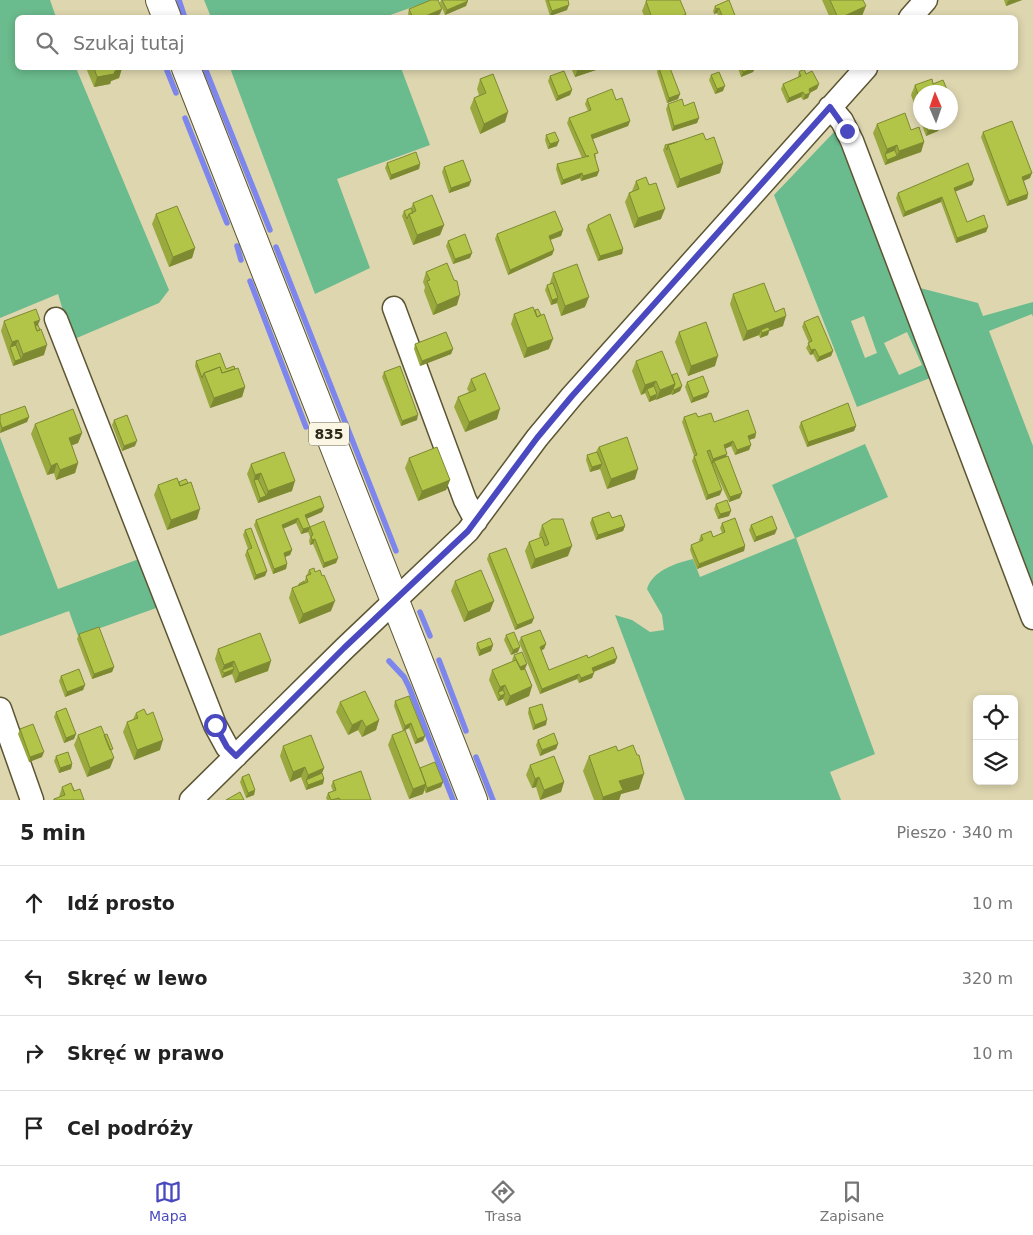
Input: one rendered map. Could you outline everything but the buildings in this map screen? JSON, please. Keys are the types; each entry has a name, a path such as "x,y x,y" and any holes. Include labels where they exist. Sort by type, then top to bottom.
{"main road":[{"path":"160,0 166,15"},
{"name":"835","path":"187,70 473,800"}],"street":[{"path":"913,15 926,0"},
{"path":"192,800 394,601 456,544 476,521 537,438 572,396 864,70"},
{"path":"830,107 842,121 852,141 1033,618"},
{"path":"394,308 465,500 476,521"},
{"path":"56,319 215,725 227,747 236,756"},
{"path":"0,709 32,800"}],"green space":[{"path":"0,0 50,0 55,15 15,15 15,70 77,70 169,290 159,303 72,340 58,294 0,318"},
{"path":"204,0 432,0 390,15 210,15"},
{"path":"231,70 402,70 430,145 337,179 370,268 315,294"},
{"path":"835,131 930,378 857,407 774,195","holes":["864,316 877,353 865,358 851,321","907,332 922,365 899,375 884,343"]},
{"path":"920,288 978,303 983,316 1033,302 1033,317 1032,314 989,331 1033,446 1033,591"},
{"path":"0,437 58,589 139,559 159,607 78,636 69,611 0,636"},
{"path":"865,444 888,497 796,538 875,754 830,772 841,800 685,800 615,615 632,620 650,632 664,630 662,615 647,589 654,577 672,566 693,559 700,577 795,538 772,485"}],"waterway":[{"path":"179,0 184,15"},
{"path":"167,70 176,93"},
{"path":"206,70 270,230"},
{"path":"185,118 227,223"},
{"path":"237,246 241,260"},
{"path":"276,247 396,551"},
{"path":"250,281 306,427"},
{"path":"420,612 430,636"},
{"path":"439,660 466,731"},
{"path":"389,661 404,677 409,687 453,800"},
{"path":"476,757 493,800"}],"route":[{"path":"215,725 227,747 236,756 344,648 468,531 537,438 572,396 830,107 842,121 847,131"}]}
